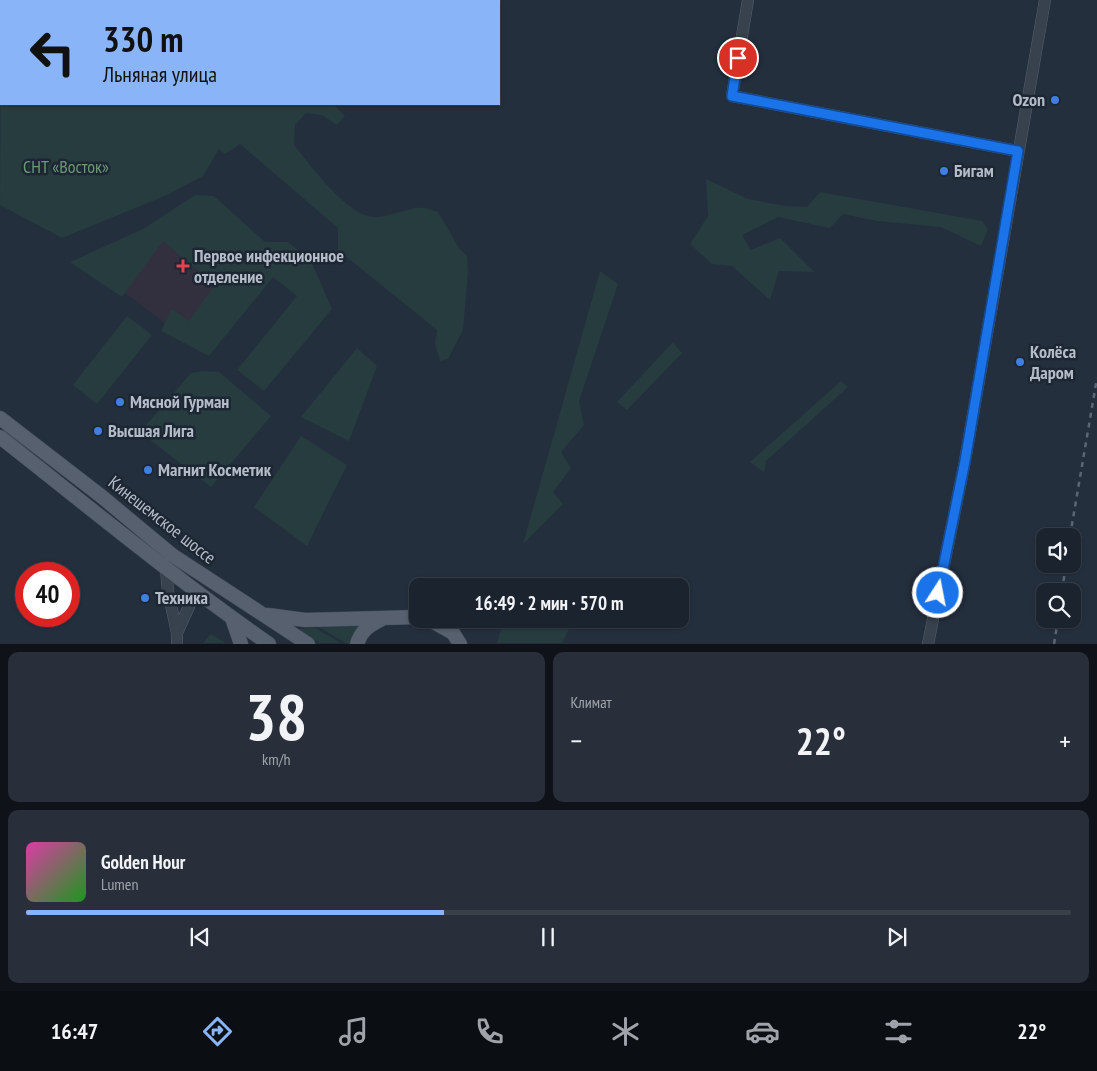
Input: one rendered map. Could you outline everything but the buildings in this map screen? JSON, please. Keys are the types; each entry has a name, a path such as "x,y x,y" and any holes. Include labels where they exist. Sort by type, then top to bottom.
{"main road":[{"name":"Кинешемское шоссе","path":"0,418 101,496 172,555 308,644"},
{"name":"Кинешемское шоссе","path":"0,437 166,570 270,644"},
{"path":"260,614 286,619 305,620 409,617"},
{"path":"357,644 363,632 369,626 388,617"},
{"path":"232,618 241,644"},
{"path":"444,628 453,633 460,644"}],"street":[{"path":"748,0 732,96 1018,151"},
{"path":"928,644 965,461 1045,0"},
{"path":"166,570 177,638"},
{"path":"177,638 196,591"}],"shaded area":[{"name":"Первое инфекционное отделение","path":"144,231 260,252 188,341 107,279"}],"green space":[{"name":"СНТ «Восток»","path":"0,105 334,105 345,116 337,125 322,115 306,113 295,125 294,145 341,199 363,214 379,217 419,208 427,208 438,212 459,248 467,256 468,271 463,330 448,359 440,361 435,344 437,330 338,250 338,228 240,144 225,154 219,149 203,176 167,195 62,238 0,205"},
{"path":"706,179 748,199 785,206 807,207 820,192 982,221 988,229 981,246 941,227 877,221 843,214 830,228 778,217 742,235 751,250 780,238 814,272 779,271 770,300 732,266 712,264 690,244 708,216"},
{"path":"195,195 214,196 265,242 288,242 311,261 332,309 264,391 237,370 297,296 273,277 209,356 161,331 172,309 189,321 215,285 163,241 122,297 70,262 143,229"},
{"path":"600,271 618,284 579,401 584,425 561,452 571,468 553,492 563,504 523,544"},
{"path":"127,316 152,335 97,404 73,385"},
{"path":"673,342 682,353 627,410 617,402"},
{"path":"357,348 377,366 349,441 301,417"},
{"path":"204,371 219,372 271,416 211,487 140,432 191,373"},
{"path":"841,381 848,387 766,461 764,472 750,462"},
{"path":"301,436 347,465 307,546 254,507"},
{"path":"364,624 354,632 349,644 317,626"},
{"path":"315,628 341,643 320,643 295,629"},
{"path":"501,628 570,628 562,643 497,643"},
{"path":"211,634 224,642 225,643 203,643"}],"railway":[{"path":"1071,528 1097,378"},
{"path":"1063,583 1065,573"},
{"path":"1054,644 1057,628"}],"place":[{"name":"Ozon","path":"1055,100"},
{"name":"Бигам","path":"944,171"},
{"name":"Первое инфекционное отделение","path":"183,266"},
{"name":"Колёса Даром","path":"1020,362"},
{"name":"Мясной Гурман","path":"120,402"},
{"name":"Высшая Лига","path":"98,431"},
{"name":"Магнит Косметик","path":"148,470"},
{"name":"Техника","path":"145,598"}],"route":[{"path":"738,58 732,96 1018,151 965,461 938,593"}]}
